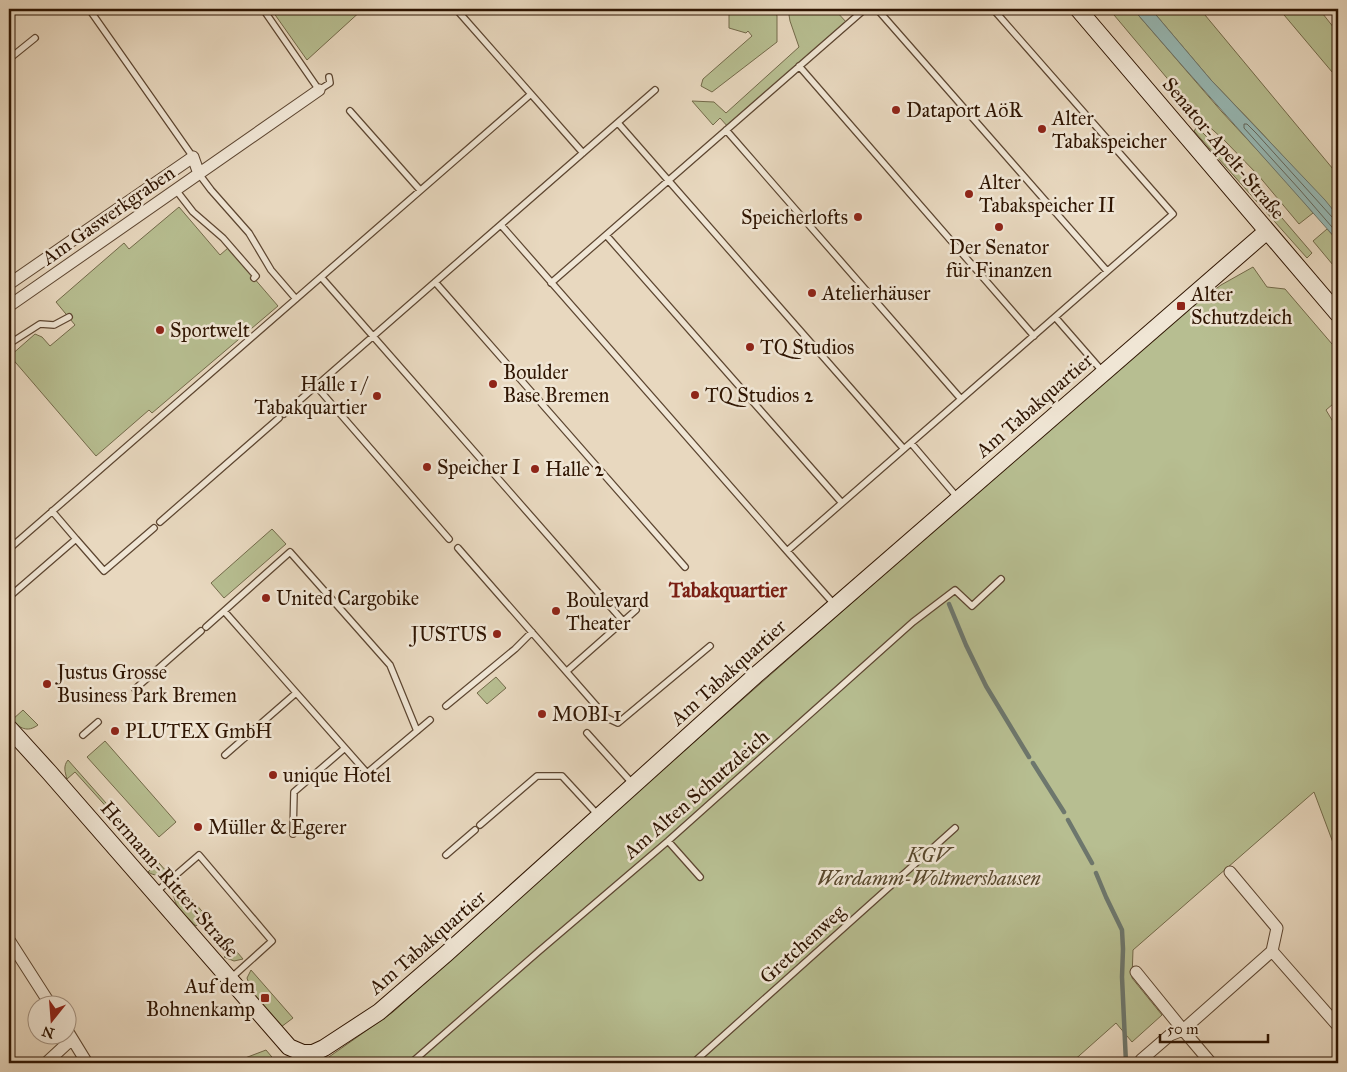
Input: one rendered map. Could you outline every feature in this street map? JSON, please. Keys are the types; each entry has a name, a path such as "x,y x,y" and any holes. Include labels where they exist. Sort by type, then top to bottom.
{"street":[{"name":"Senator-Apelt-Straße","path":"1078,9 1338,314"},
{"name":"Am Gaswerkgraben","path":"10,302 200,174 319,90"},
{"name":"Am Gaswerkgraben","path":"9,284 194,157 200,174"},
{"name":"Am Tabakquartier","path":"304,1058 324,1048 379,1012 446,954 756,674 1267,231"},
{"name":"Hermann-Ritter-Straße","path":"9,728 229,979 289,1046 304,1058"},
{"path":"1140,1062 1170,1035 1183,1030 1272,951 1277,928 1230,872"},
{"path":"11,948 43,994"},
{"path":"1272,951 1338,1026"},
{"path":"1136,972 1211,1063"},
{"path":"46,1063 63,1044"},
{"path":"75,1044 87,1063"}],"lane":[{"name":"Am Gaswerkgraben","path":"89,9 194,157"},
{"path":"263,9 319,90 330,83 329,77"},
{"path":"456,9 583,153"},
{"path":"551,282 865,9"},
{"path":"877,9 1107,271"},
{"path":"787,551 1173,214 993,9"},
{"path":"9,59 35,38"},
{"path":"799,66 1034,336"},
{"path":"160,522 655,90"},
{"path":"9,549 531,94"},
{"path":"350,111 420,190"},
{"path":"618,123 904,449"},
{"path":"726,130 961,399"},
{"path":"200,174 211,190 249,233 271,270 296,299"},
{"path":"176,190 193,212 223,238 256,276 254,278"},
{"path":"501,225 836,605"},
{"path":"606,234 842,503"},
{"path":"321,277 623,621"},
{"path":"435,282 684,567"},
{"path":"9,344 40,324 54,325 69,317"},
{"path":"1055,317 1104,373"},
{"path":"316,386 449,539"},
{"path":"911,443 958,499"},
{"path":"52,512 104,571 154,528"},
{"path":"9,597 76,539"},
{"path":"458,548 607,718 618,723 710,646"},
{"path":"135,689 290,552 390,665 417,731"},
{"name":"Am Alten Schutzdeich","path":"411,1063 668,841 920,617 955,590 972,606 1001,579"},
{"path":"566,671 636,610"},
{"path":"224,611 367,773 430,720"},
{"path":"446,706 515,649 532,632"},
{"path":"225,756 296,693"},
{"path":"83,735 98,722"},
{"path":"587,733 633,785"},
{"path":"293,834 294,792 345,748"},
{"path":"446,855 537,776 562,776 599,816"},
{"name":"Gretchenweg","path":"694,1063 954,828"},
{"path":"668,841 700,877"},
{"path":"155,893 199,855 272,941 229,979"}],"green space":[{"path":"271,9 363,9 307,60"},
{"path":"729,9 775,9 777,16 777,42 712,92 701,86 703,79 752,36 748,31 746,33 729,28"},
{"path":"788,9 832,9 829,13 835,10 848,24 729,128 720,118 713,125 692,101 714,102 726,113 799,47"},
{"path":"1109,9 1133,9 1313,213 1299,224 1258,175 1203,121"},
{"path":"1151,9 1200,9 1338,175 1338,216 1211,80"},
{"path":"1279,9 1319,9 1338,33 1338,79"},
{"path":"1197,127 1270,204 1312,253 1307,258 1194,131"},
{"name":"Sportwelt","path":"179,207 220,255 228,248 278,306 152,413 149,410 96,456 10,356 35,334 42,337 50,346 75,325 56,302 124,243 129,249"},
{"path":"1327,229 1338,241 1338,271 1313,241"},
{"name":"KGV Wardamm-Woltmershausen","path":"1253,267 1267,287 1285,289 1338,351 1338,413 1333,404 1326,410 1338,430 1338,856 1314,792 1133,950 1132,978 1162,1015 1132,1042 1116,1023 1071,1063 323,1063 393,1012 633,796 1166,326 1221,285"},
{"path":"272,529 286,544 224,598 211,583"},
{"path":"496,677 506,688 487,704 477,693"},
{"path":"23,710 38,725 27,729 12,720"},
{"path":"105,741 176,822 159,837 87,757"},
{"path":"68,760 167,872 157,875 148,872 157,863 75,772 67,779 65,767"},
{"path":"177,882 243,959 234,961 224,957 232,952 204,920 196,926 178,907 174,896"},
{"path":"251,970 293,1018 281,1027 251,991 247,978"},
{"path":"266,1050 277,1063 232,1063"}],"water":[{"path":"1133,9 1151,9 1211,80 1325,200 1338,216 1338,241 1209,96"}],"waterway":[{"path":"949,604 986,686 1029,757"},
{"path":"1033,763 1064,812"},
{"path":"1068,820 1092,863"},
{"path":"1096,873 1122,930 1126,1063"}],"place":[{"name":"Dataport AöR","path":"896,110"},
{"name":"Alter Tabakspeicher","path":"1042,129"},
{"name":"Alter Tabakspeicher II","path":"969,194"},
{"name":"Speicherlofts","path":"858,217"},
{"name":"Der Senator für Finanzen","path":"999,227"},
{"name":"Atelierhäuser","path":"812,293"},
{"name":"Alter Schutzdeich","path":"1181,306"},
{"name":"Sportwelt","path":"160,330"},
{"name":"TQ Studios","path":"750,347"},
{"name":"Boulder Base Bremen","path":"493,384"},
{"name":"TQ Studios 2","path":"695,395"},
{"name":"Halle 1 / Tabakquartier","path":"377,396"},
{"name":"Speicher I","path":"427,467"},
{"name":"Halle 2","path":"535,469"},
{"name":"United Cargobike","path":"266,598"},
{"name":"Boulevard Theater","path":"556,611"},
{"name":"JUSTUS","path":"497,634"},
{"name":"Justus Grosse Business Park Bremen","path":"47,684"},
{"name":"MOBI 1","path":"542,714"},
{"name":"PLUTEX GmbH","path":"115,731"},
{"name":"unique Hotel","path":"273,775"},
{"name":"Müller & Egerer","path":"198,827"},
{"name":"Auf dem Bohnenkamp","path":"265,998"}],"district":[{"name":"Tabakquartier","path":"728,590"}]}
